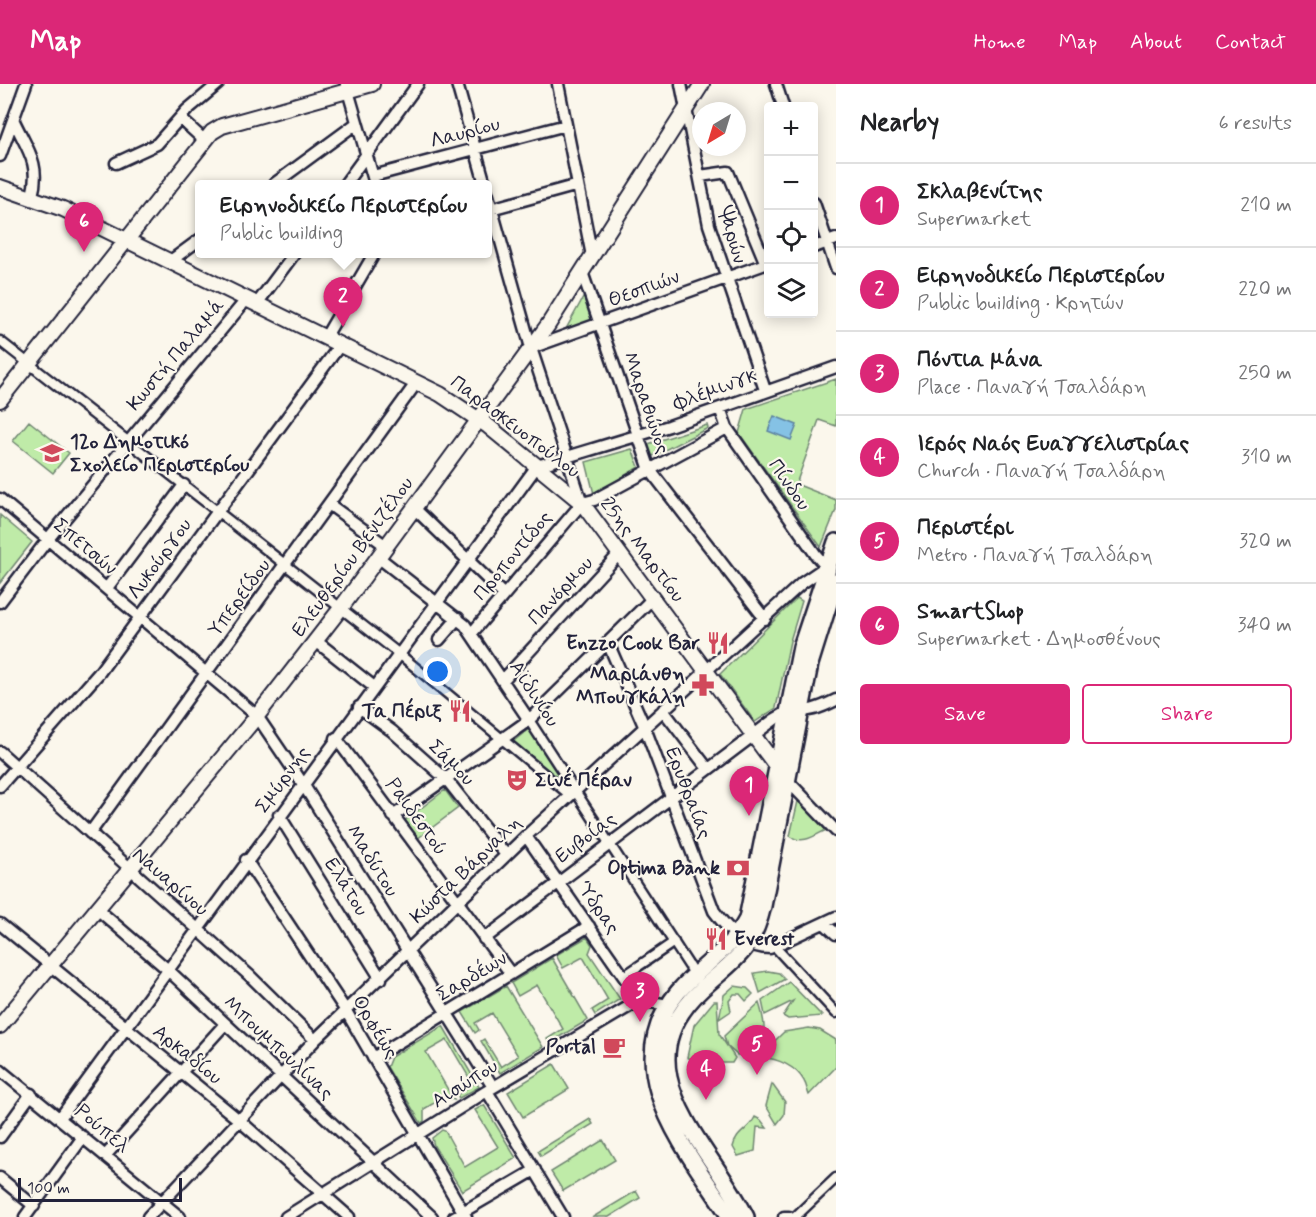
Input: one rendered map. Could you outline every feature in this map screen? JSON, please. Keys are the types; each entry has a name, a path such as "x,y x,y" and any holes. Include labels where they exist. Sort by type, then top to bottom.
{"main road":[{"path":"746,1217 680,1111 668,1081 666,1065 670,1034 684,1009 743,939 795,712 833,575 836,542"},
{"path":"730,1217 678,1136 660,1101 653,1066 654,1043 668,1005 695,975 743,939"}],"street":[{"path":"0,156 26,84"},
{"path":"116,164 157,144 187,110 218,84"},
{"path":"0,400 204,140 222,126 347,87 372,84"},
{"path":"348,180 418,84"},
{"path":"457,84 484,180"},
{"path":"558,84 592,256"},
{"name":"Ψαρών","path":"681,84 709,225 725,279 765,390"},
{"name":"Ελευθερίου Βενιζέλου","path":"0,1026 257,716 341,608 477,418 531,348 702,84"},
{"path":"776,84 782,102"},
{"path":"347,87 374,180"},
{"path":"181,119 204,140"},
{"path":"14,121 36,169 37,179 32,196"},
{"path":"279,180 357,123"},
{"name":"Λαυρίου","path":"374,180 475,149 566,125"},
{"path":"700,176 728,172 764,257"},
{"path":"492,208 578,185"},
{"name":"Παρασκευοπούλου","path":"0,187 32,196 417,382 477,418 582,503"},
{"path":"816,210 831,241 836,268"},
{"name":"25ης Μαρτίου","path":"492,219 531,348 582,503 782,774"},
{"path":"169,262 195,243"},
{"name":"Κωστή Παλαμά","path":"0,602 48,539 129,441 290,258"},
{"path":"325,338 372,258"},
{"name":"Θεσπιών","path":"531,348 764,265"},
{"name":"Μαραθώνος","path":"582,272 636,435 650,470 765,618"},
{"path":"0,341 341,608 565,791 575,793"},
{"name":"Λυκούργου","path":"0,786 99,673 340,345"},
{"name":"Φλέμινγκ","path":"537,466 720,408 765,390 836,367"},
{"name":"Υπερείδου","path":"90,833 207,675 417,382"},
{"name":"Πίνδου","path":"720,408 727,428 833,575"},
{"name":"Φλέμινγκ","path":"582,503 594,500 727,428"},
{"name":"Σμύρνης","path":"60,1118 196,928 537,466"},
{"path":"107,588 184,484"},
{"name":"Σπετσών","path":"0,499 257,716"},
{"name":"Προποντίδος","path":"472,633 582,503"},
{"name":"Αϊδινίου","path":"330,505 472,633 695,975"},
{"path":"414,508 504,595"},
{"name":"Πανόρμου","path":"503,680 620,553"},
{"name":"Κώστα Βάρναλη","path":"148,1217 280,1075 526,836 802,583 833,575"},
{"path":"393,816 529,720 653,598"},
{"path":"439,640 458,618"},
{"path":"316,641 374,687"},
{"name":"Ερυθραίας","path":"608,643 645,728 714,910 743,939"},
{"name":"Ευβοίας","path":"483,939 753,736 795,712 816,710 836,700"},
{"name":"Σάμου","path":"359,707 392,731 447,780 506,855"},
{"path":"663,710 708,769"},
{"name":"Μαδύτου","path":"257,716 303,784 447,1012 563,1217"},
{"name":"Ραιδεστού","path":"336,738 456,904 511,974"},
{"name":"Ναυαρίνου","path":"0,752 250,976 315,1040"},
{"path":"782,774 834,827"},
{"name":"Ελάτου","path":"279,815 381,979"},
{"name":"Ύδρας","path":"526,836 640,1000"},
{"name":"Ορφέως","path":"246,860 346,1011 461,1215"},
{"name":"Μπουμπουλίνας","path":"96,908 167,969 432,1217"},
{"path":"743,939 760,948 776,948 836,917"},
{"path":"824,923 836,934"},
{"name":"Αρκαδίου","path":"0,924 239,1120 349,1217"},
{"name":"Σαρδέων","path":"373,1058 589,926"},
{"path":"624,976 674,942"},
{"path":"776,948 836,1013"},
{"path":"640,1000 668,1005"},
{"name":"Αισώπου","path":"286,1217 490,1089 640,1000"},
{"path":"105,1156 225,1024"},
{"name":"Ρούπελ","path":"0,1070 180,1217"},
{"path":"0,1137 31,1094"},
{"path":"25,1217 83,1137"},
{"path":"461,1215 535,1170"},
{"path":"0,1178 34,1206"},
{"path":"795,1217 836,1178"},
{"path":"784,1217 789,1217"}],"green space":[{"path":"585,298 592,320 566,329"},
{"path":"836,379 836,426 819,420 796,484 836,500 836,510 821,547 739,433 746,409"},
{"path":"29,421 69,453 53,473 13,441"},
{"path":"707,425 708,428 651,457 648,444"},
{"path":"632,449 639,467 594,494 586,462"},
{"path":"0,515 32,542 0,583"},
{"path":"797,598 802,601 790,641 776,708 755,722 720,674"},
{"path":"530,728 565,776 558,781 510,744"},
{"path":"445,790 458,808 417,839 404,821"},
{"path":"798,801 826,830 804,840 790,836"},
{"path":"587,937 592,945 589,953 620,999 595,1015 592,1010 608,1000 583,957 563,968 556,955"},
{"path":"552,958 588,1020 549,1043 547,1039 563,1029 537,985 518,996 511,983"},
{"path":"768,971 779,973 785,979 760,993 754,973"},
{"path":"789,982 822,1016 788,1019 783,1016 793,1001 765,1015 762,1001"},
{"path":"506,986 543,1047 500,1073 481,1041 484,1039 501,1067 518,1056 492,1013 475,1023 479,1030 475,1033 462,1012"},
{"path":"734,986 747,988 753,994 746,1001 740,994 734,994 729,1001 731,1011 719,1019 724,995"},
{"path":"714,1001 717,1001 719,1034 735,1058 732,1063 698,1063 687,1057 694,1025"},
{"path":"759,1003 764,1024 761,1044 751,1054 737,1055 727,1046 724,1036"},
{"path":"443,1026 479,1087 459,1098 457,1095 473,1084 447,1040 426,1052 454,1100 444,1097 424,1109 424,1121 421,1123 387,1067 391,1057"},
{"path":"809,1028 820,1030 836,1040 836,1067 809,1095 805,1083 796,1071 773,1059 761,1058 760,1055 784,1032"},
{"path":"554,1064 569,1089 523,1117 508,1092"},
{"path":"772,1084 785,1102 784,1115 777,1124 766,1106"},
{"path":"484,1105 516,1158 462,1191 434,1146 432,1138 442,1130 445,1131 465,1167 498,1147 475,1110"},
{"path":"755,1117 761,1120 767,1128 757,1127 755,1151 738,1156 733,1147 735,1142"},
{"path":"590,1119 593,1124 541,1156 538,1151"},
{"path":"603,1140 615,1160 563,1191 551,1172"},
{"path":"636,1191 640,1198 609,1217 593,1217"}],"water":[{"path":"774,416 797,425 791,440 768,431"}],"place":[{"name":"SmartShop","path":"84,252"},
{"name":"Ειρηνοδικείο Περιστερίου","path":"343,327"},
{"name":"12ο Δημοτικό Σχολείο Περιστερίου","path":"52,453"},
{"name":"Enzzo Cook Bar","path":"718,643"},
{"name":"Μαριάνθη Μπουγκάλη","path":"703,685"},
{"name":"Τα Πέριξ","path":"460,711"},
{"name":"Σινέ Πέραν","path":"517,780"},
{"name":"Σκλαβενίτης","path":"749,816"},
{"name":"Optima Bank","path":"738,868"},
{"name":"Everest","path":"716,939"},
{"name":"Πόντια μάνα","path":"640,1022"},
{"name":"Portal","path":"614,1047"},
{"name":"Περιστέρι","path":"757,1075"},
{"name":"Ιερός Ναός Ευαγγελιστρίας","path":"706,1100"}]}
